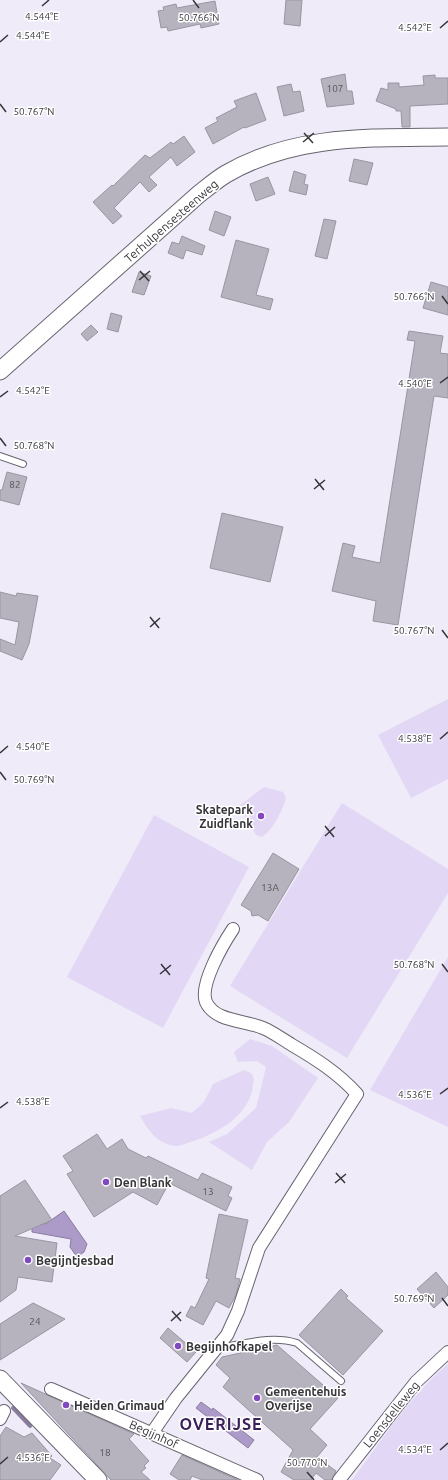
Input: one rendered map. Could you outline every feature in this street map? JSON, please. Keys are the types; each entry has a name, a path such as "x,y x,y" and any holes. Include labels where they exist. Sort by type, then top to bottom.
{"main road":[{"name":"Terhulpensesteenweg","path":"0,371 199,194 232,171 253,160 285,148 353,138 448,137"},
{"path":"5,1377 98,1480"}],"street":[{"path":"152,1433 176,1398 218,1348 232,1326 259,1248 357,1094 342,1078 327,1066 263,1028 225,1017 212,1011 204,995 204,988 220,952 233,929"},
{"name":"Loensdelleweg","path":"339,1480 416,1382 448,1352"},
{"name":"Begijnhof","path":"51,1388 257,1480"}],"lane":[{"path":"0,456 23,464"},
{"path":"218,1348 274,1339 297,1343 341,1381"}],"shaded area":[{"path":"448,699 448,779 411,798 378,735"},
{"name":"Skatepark Zuidflank","path":"264,787 283,792 286,798 277,820 270,830 262,837 256,835 239,806"},
{"path":"342,803 448,869 448,893 347,1058 230,986"},
{"path":"154,815 249,867 163,1028 67,977"},
{"path":"448,957 448,1127 370,1090"},
{"path":"250,1039 272,1046 318,1078 289,1122 267,1142 252,1170 209,1142 227,1134 256,1108 266,1067 257,1061 238,1062 234,1052"},
{"path":"244,1070 253,1075 254,1079 251,1096 246,1105 240,1114 232,1121 204,1137 176,1146 169,1145 154,1136 140,1116 171,1108 192,1113 204,1102 213,1084"},
{"path":"64,1211 87,1244 84,1252 77,1257 70,1247 71,1239 32,1232 32,1227 47,1223"},
{"path":"448,1364 448,1480 352,1480 408,1405"},
{"path":"201,1402 212,1410 213,1408 254,1440 248,1448 196,1408"}],"building":[{"path":"286,0 302,0 300,26 284,24"},
{"path":"215,1 219,24 201,28 200,24 168,31 167,27 161,28 158,11 164,10 163,7 176,4 177,8"},
{"path":"345,74 347,91 352,91 354,104 327,107 321,79"},
{"path":"435,75 435,78 448,78 448,104 410,106 410,127 402,127 401,111 396,111 396,109 376,101 381,88 388,90 388,83 399,83 399,87 424,85 423,76"},
{"path":"291,84 293,92 300,91 304,111 284,116 277,87"},
{"path":"256,93 266,120 245,128 244,127 213,144 205,128 218,121 216,118 237,107 234,101"},
{"path":"184,136 195,152 177,166 171,157 149,177 157,185 149,192 140,182 114,208 122,216 113,224 93,202 112,185 113,186 145,155 150,158 171,142 173,144"},
{"path":"354,159 373,163 367,185 349,181"},
{"path":"294,171 306,175 304,184 308,185 306,195 289,191"},
{"path":"268,177 275,194 256,201 250,184"},
{"path":"215,211 231,217 224,236 209,230"},
{"path":"324,219 336,221 327,259 315,256"},
{"path":"182,236 205,246 202,255 186,250 183,259 168,253 172,242 179,244"},
{"path":"236,240 269,249 256,295 273,299 270,310 221,297"},
{"path":"139,272 151,276 144,295 132,292"},
{"path":"431,282 448,287 448,315 423,308"},
{"path":"111,313 122,316 118,332 107,329"},
{"path":"91,325 98,332 87,341 81,334"},
{"path":"409,331 443,336 440,353 448,354 448,398 434,396 398,625 373,621 376,601 332,591 343,543 355,546 352,557 380,563 415,341 407,340"},
{"path":"7,472 27,477 19,505 0,500 0,490 2,490"},
{"path":"222,513 283,527 270,582 210,568"},
{"path":"0,592 16,596 17,593 38,596 29,644 22,660 0,651 0,639 15,645 19,622 0,618"},
{"path":"273,853 299,869 268,921 258,915 252,916 251,911 241,905"},
{"path":"97,1134 107,1149 122,1139 128,1149 146,1158 148,1156 198,1180 202,1173 232,1187 228,1196 232,1198 226,1211 169,1183 157,1205 133,1192 94,1217 67,1174 73,1171 63,1156"},
{"path":"25,1180 52,1220 15,1236 57,1243 52,1282 18,1277 16,1290 0,1302 0,1196"},
{"path":"219,1214 248,1220 235,1278 240,1279 236,1295 229,1308 216,1301 203,1325 186,1316 191,1306 195,1308 209,1279 206,1278"},
{"path":"436,1272 448,1287 448,1295 434,1308 417,1289"},
{"path":"341,1289 348,1296 346,1298 383,1331 343,1375 299,1335"},
{"path":"33,1303 65,1319 0,1360 0,1324"},
{"name":"Begijnhofkapel","path":"168,1328 196,1352 187,1362 160,1338"},
{"path":"277,1345 338,1398 310,1429 327,1445 317,1457 336,1471 332,1480 325,1480 316,1473 311,1480 294,1480 281,1472 293,1450 223,1387 230,1378 216,1365 222,1357"},
{"path":"21,1383 134,1434 129,1439 149,1461 144,1466 146,1468 141,1472 150,1480 111,1480"},
{"path":"6,1427 24,1437 32,1433 52,1456 50,1458 61,1465 50,1480 0,1480 0,1436"},
{"path":"182,1455 238,1480 202,1480 192,1476 190,1480 179,1480 170,1474"}],"waterway":[{"path":"13,1408 30,1426"}],"place":[{"name":"Skatepark Zuidflank","path":"261,816"},
{"name":"Den Blank","path":"106,1182"},
{"name":"Begijntjesbad","path":"28,1260"},
{"name":"Begijnhofkapel","path":"178,1346"},
{"name":"Gemeentehuis Overijse","path":"257,1398"},
{"name":"Heiden Grimaud","path":"66,1405"}],"district":[{"name":"OVERIJSE","path":"221,1424"}]}
